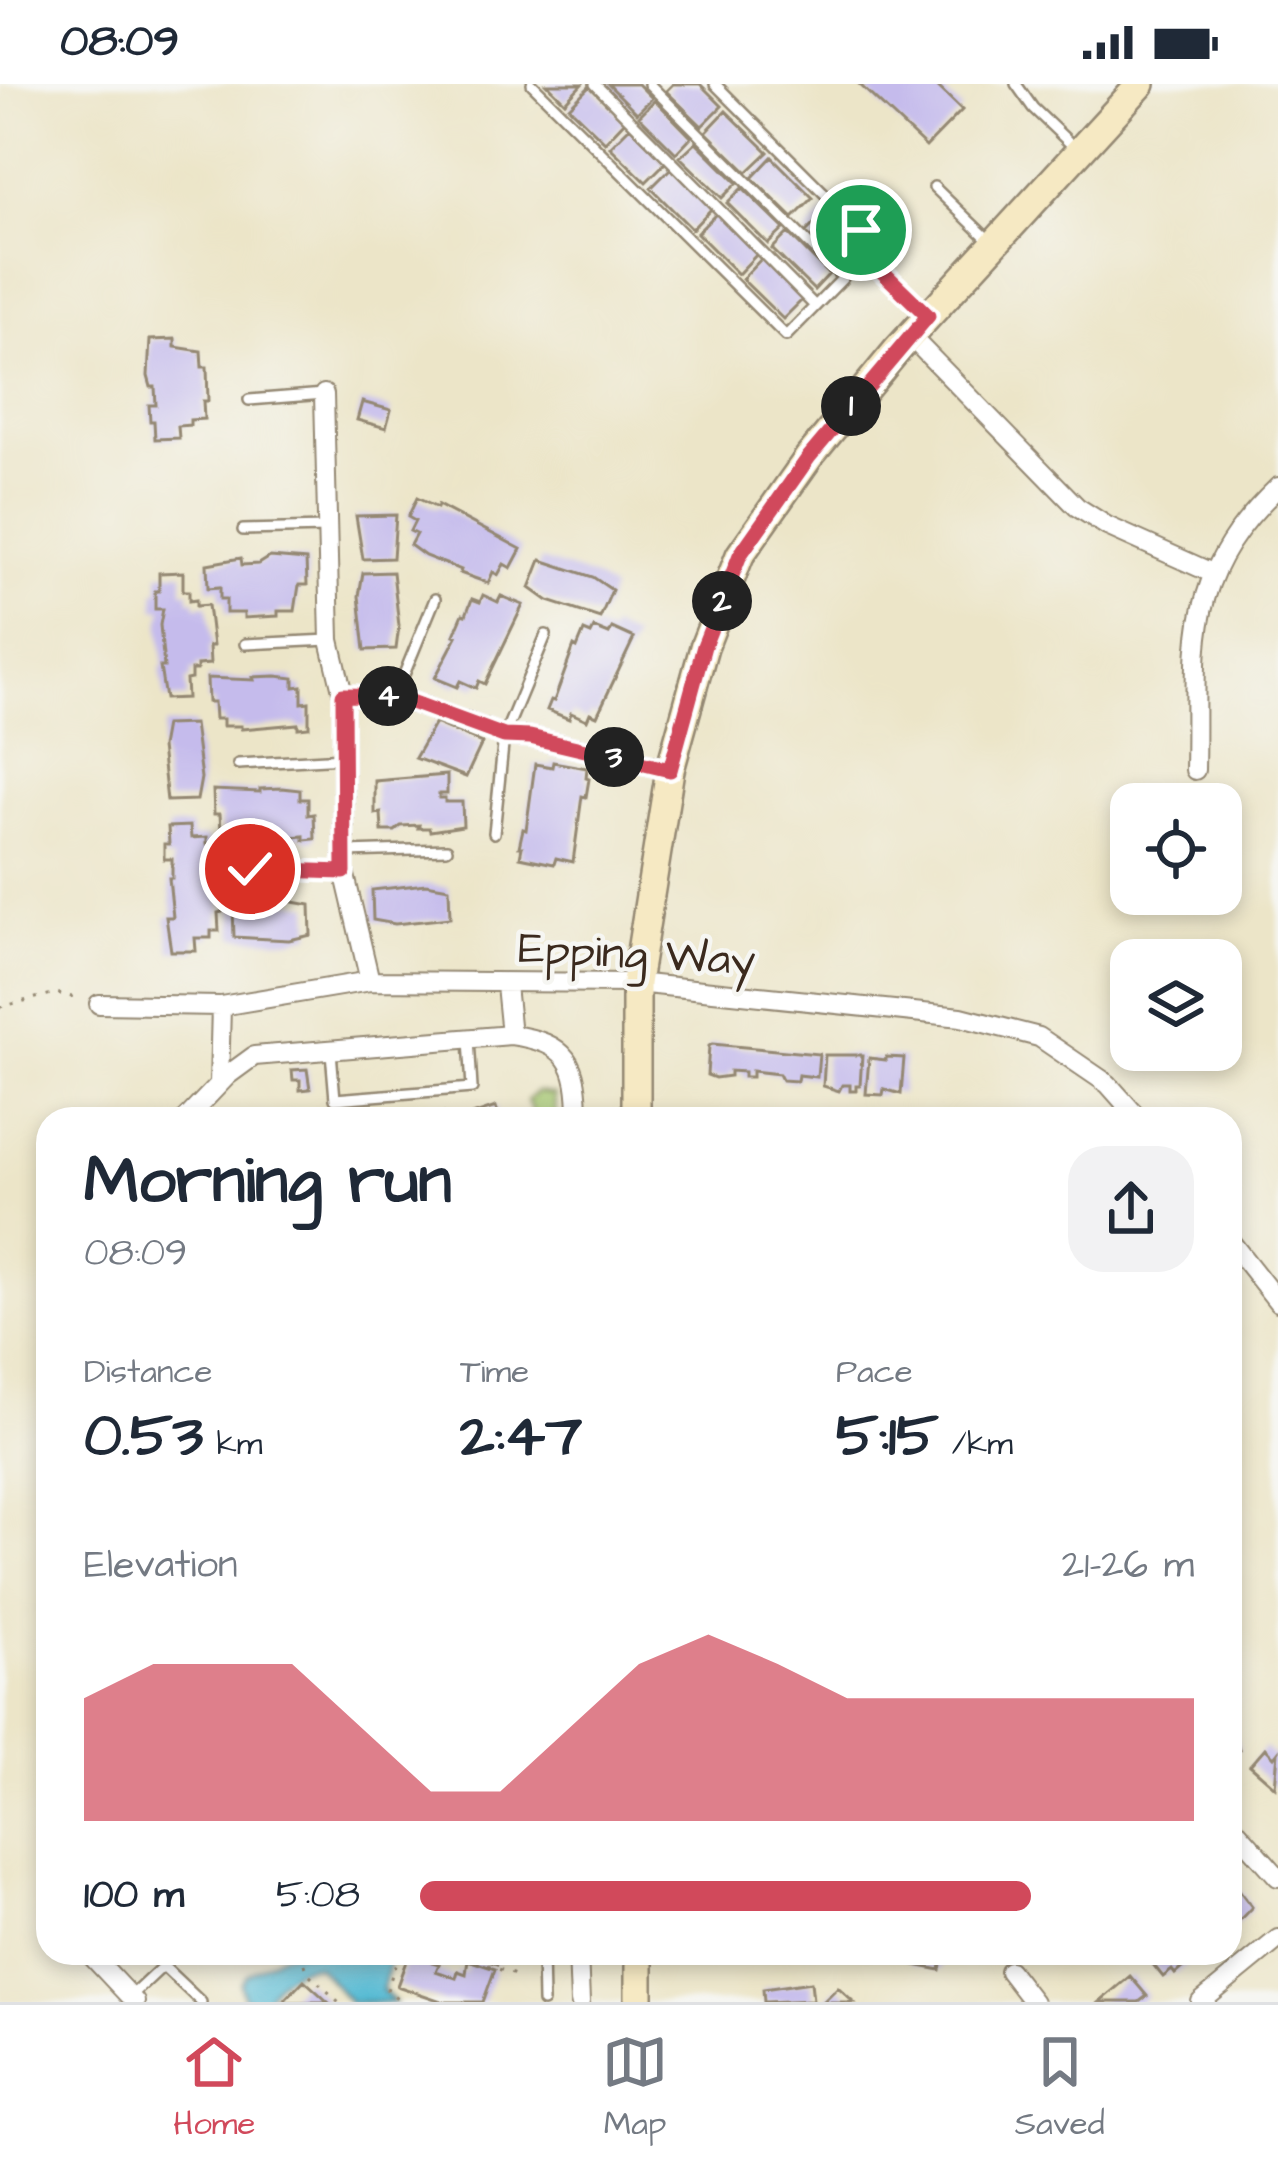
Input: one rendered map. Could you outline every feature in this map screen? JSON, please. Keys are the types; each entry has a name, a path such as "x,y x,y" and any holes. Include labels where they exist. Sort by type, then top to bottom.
{"main road":[{"path":"636,1107 636,983 670,770 704,646 740,555 809,457 919,326 1141,84"},
{"path":"639,1965 639,2002"}],"street":[{"path":"919,326 1077,507 1107,526 1212,573"},
{"path":"324,394 330,640 343,695 345,862 370,981"},
{"path":"1195,770 1198,627 1212,573 1238,529 1278,488"},
{"path":"343,695 395,696 504,736 530,737 670,770"},
{"name":"Epping Way","path":"99,1004 221,1006 370,981 636,983 962,1017 1040,1036 1108,1084 1128,1107"},
{"path":"506,985 511,1036"},
{"path":"219,1084 221,1006"},
{"path":"197,1107 254,1057 511,1036 545,1040 571,1064 578,1107"},
{"path":"1242,1256 1278,1302"},
{"path":"1242,1836 1278,1876"},
{"path":"1201,2002 1278,1939"},
{"path":"100,1965 133,2000"},
{"path":"578,1965 580,2002"},
{"path":"1009,1971 1033,2002"}],"lane":[{"path":"532,84 785,336 843,278 649,84"},
{"path":"596,84 815,306"},
{"path":"716,84 861,230 857,247 919,326"},
{"path":"1016,84 1033,108 1079,152"},
{"path":"934,187 994,244"},
{"path":"249,400 324,394"},
{"path":"243,530 326,528"},
{"path":"395,696 435,599"},
{"path":"494,833 504,736 546,634"},
{"path":"245,644 330,640"},
{"path":"238,764 344,758"},
{"path":"250,869 447,849"},
{"path":"331,1052 335,1099 472,1088 469,1039"},
{"path":"542,1965 543,2002"},
{"path":"133,2000 163,1966 200,2002"}],"path":[{"path":"0,1006 56,993 99,1004"},
{"path":"305,1965 339,2002"},
{"path":"395,1965 387,1990 402,2002"},
{"path":"487,1965 518,1976"}],"green space":[{"path":"537,1092 554,1095 555,1107 530,1107 527,1100"}],"water":[{"path":"263,1965 389,1965 382,1990 394,2002 350,2002 317,1966 287,1975 256,2002 244,1998 240,1984"}],"building":[{"path":"547,84 582,84 565,102"},
{"path":"608,84 638,84 652,98 637,113"},
{"path":"673,84 700,84 722,106 702,126 666,91"},
{"path":"859,84 935,84 962,110 926,147"},
{"path":"590,86 625,121 605,142 569,107"},
{"path":"655,100 691,137 676,153 639,116"},
{"path":"726,111 768,152 747,172 706,132"},
{"path":"630,127 666,162 646,182 610,147"},
{"path":"696,142 737,183 722,198 680,157"},
{"path":"772,157 813,198 793,218 752,178"},
{"path":"671,168 712,208 692,229 651,188"},
{"path":"742,188 784,229 768,244 727,203"},
{"path":"828,210 853,235 827,254 805,233"},
{"path":"717,213 758,253 738,274 697,233"},
{"path":"788,233 829,274 814,290 772,249"},
{"path":"762,258 804,298 783,319 742,279"},
{"path":"175,339 175,347 201,351 202,367 207,367 208,401 203,401 204,419 178,426 179,438 155,439 149,405 156,405 155,387 148,376 150,340"},
{"path":"362,402 391,410 386,428 357,420"},
{"path":"417,498 521,549 511,568 504,564 488,583 410,545 416,534 410,531 415,521 408,517"},
{"path":"396,515 393,558 363,559 356,516"},
{"path":"270,557 306,560 307,585 299,585 295,611 244,618 244,613 226,613 220,587 208,588 207,564 241,558 242,565 259,564"},
{"path":"541,560 593,577 612,590 600,618 548,601 530,588"},
{"path":"183,572 183,591 189,591 189,601 208,605 213,646 209,646 210,664 197,665 186,680 187,698 165,699 160,667 164,667 163,609 155,609 155,591 159,591 159,573"},
{"path":"393,572 399,626 396,649 365,650 359,596 363,573"},
{"path":"483,595 523,605 485,684 479,681 476,688 460,681 457,687 435,678 463,614 472,599 480,602"},
{"path":"594,628 609,634 612,628 634,638 597,716 590,713 587,720 571,713 569,719 547,710 574,646 577,648 584,631 591,634"},
{"path":"207,678 294,678 294,687 302,686 302,703 309,702 309,727 241,729 223,726 223,719 215,719 214,702 208,702"},
{"path":"435,723 482,743 466,777 415,758"},
{"path":"194,724 201,778 197,800 167,801 161,747 165,725"},
{"path":"553,762 587,768 589,779 586,797 582,796 573,862 556,858 554,864 520,857 519,847 526,830 535,764 552,767"},
{"path":"447,775 447,794 439,798 462,802 463,826 430,831 419,825 401,826 382,831 381,813 375,814 375,781"},
{"path":"213,790 300,790 300,799 308,799 315,839 247,841 229,838 229,831 221,831 220,814 214,814"},
{"path":"190,826 191,838 207,837 207,844 217,844 222,912 218,913 219,931 211,931 211,938 195,938 196,951 171,951 166,917 173,917 172,859 164,859 164,844 169,844 168,827"},
{"path":"426,884 449,888 450,918 395,924 373,920 372,890"},
{"path":"288,901 310,905 311,935 289,940 234,937 233,907"},
{"path":"712,1044 819,1054 817,1077 798,1075 797,1081 782,1080 779,1074 752,1071 752,1077 744,1077 744,1072 730,1071 730,1076 715,1078 707,1075"},
{"path":"825,1055 862,1055 856,1091 850,1091 850,1085 842,1085 839,1091 823,1086"},
{"path":"869,1058 904,1058 901,1094 884,1089 883,1095 866,1094"},
{"path":"307,1069 310,1089 300,1090 300,1080 293,1080 292,1070"},
{"path":"1265,1748 1274,1757 1278,1752 1275,1787 1250,1765"},
{"path":"1242,1894 1252,1907 1242,1918"},
{"path":"405,1965 439,1965 436,1971 456,1978 458,1971 466,1974 467,1965 495,1969 483,2002 444,2002 397,1986"},
{"path":"1153,1965 1185,1965 1175,1974 1172,1970 1163,1977"},
{"path":"1130,1976 1147,1996 1139,2002 1099,2002"},
{"path":"304,1980 328,2002 283,2002"},
{"path":"811,1982 813,2000 764,2002 763,1989"},
{"path":"838,1987 854,2002 823,2002"}],"route":[{"path":"250,869 344,872 343,695 395,696 504,736 530,737 670,770 704,646 740,555 809,457 928,316 857,247 861,230"}]}
